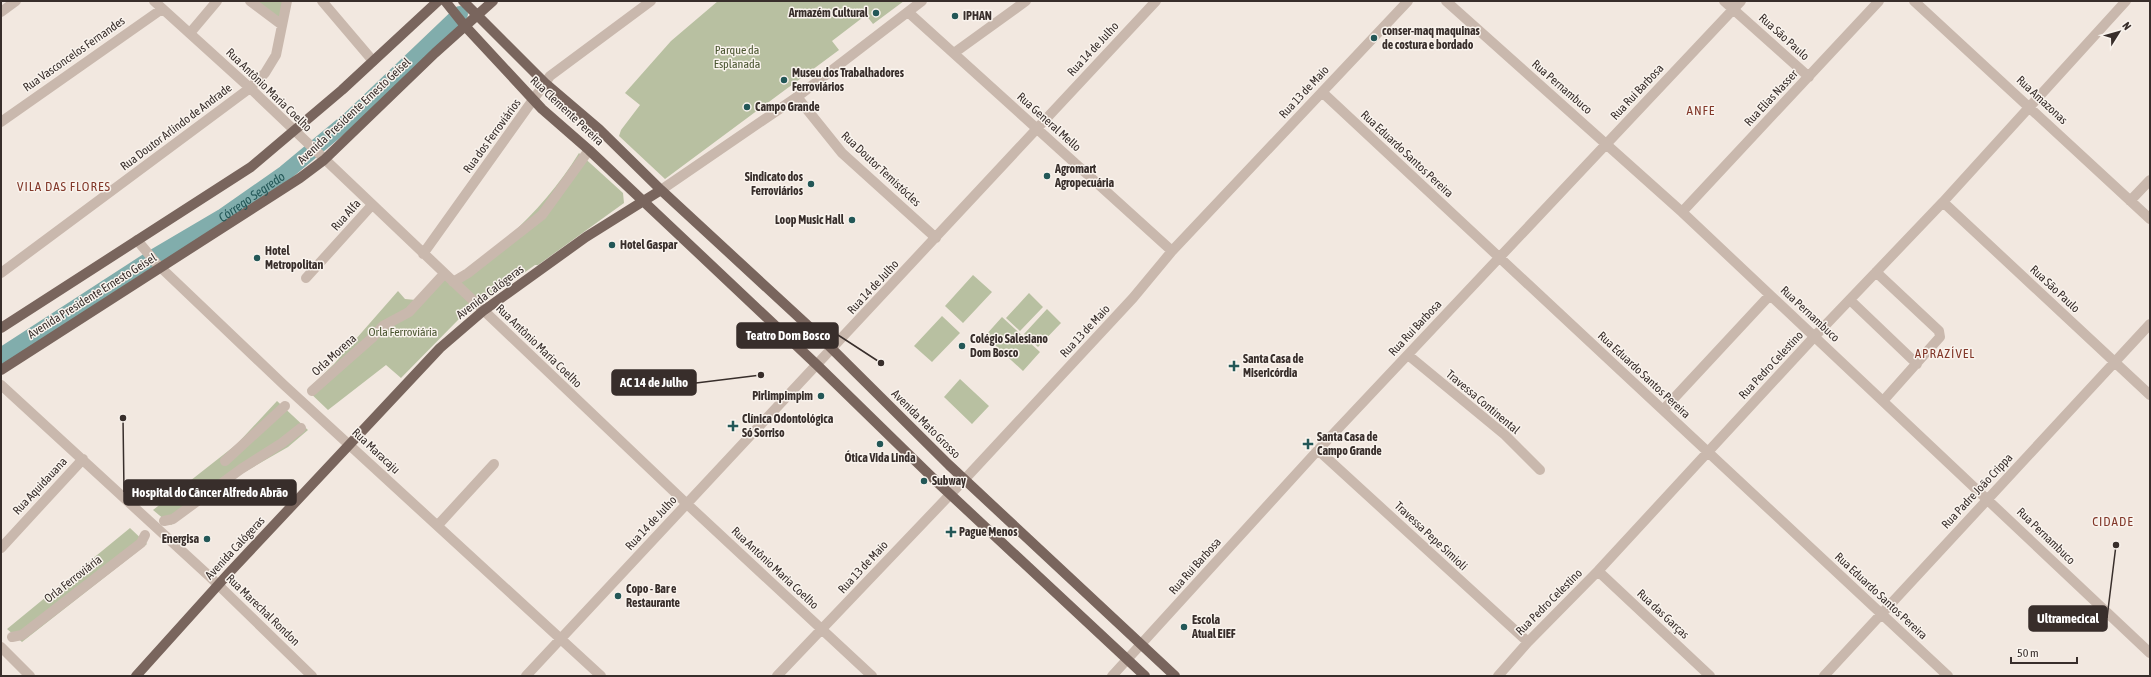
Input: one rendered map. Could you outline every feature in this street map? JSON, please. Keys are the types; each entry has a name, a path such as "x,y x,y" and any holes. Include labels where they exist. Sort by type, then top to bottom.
{"main road":[{"name":"Avenida Presidente Ernesto Geisel","path":"1,370 159,266 276,194 324,160 493,1"},
{"name":"Avenida Presidente Ernesto Geisel","path":"1,328 140,243 298,135 373,61 443,2"},
{"name":"Rua Clemente Pereira","path":"443,2 534,100 643,200"},
{"name":"Rua Clemente Pereira","path":"466,4 545,83 606,135 660,190"},
{"name":"Avenida Calógeras","path":"136,676 440,348 483,311 586,237 660,190"},
{"name":"Avenida Mato Grosso","path":"660,190 833,349 964,480 1175,676"},
{"path":"643,200 950,494 1145,676"}],"street":[{"path":"1,12 16,1"},
{"name":"Rua Antônio Maria Coelho","path":"154,1 250,88 687,504 872,676"},
{"path":"190,33 217,1"},
{"path":"250,1 282,25"},
{"name":"Rua Doutor Arlindo de Andrade","path":"1,272 250,88 265,73 276,55 287,1"},
{"path":"322,1 373,61"},
{"name":"Rua dos Ferroviários","path":"423,254 550,76 651,1"},
{"name":"Avenida Calógeras","path":"660,190 796,97 922,1"},
{"path":"954,53 1026,1"},
{"name":"Rua 14 de Julho","path":"526,676 833,349 1156,1"},
{"name":"Rua 13 de Maio","path":"777,676 964,480 1133,298 1172,251 1408,1"},
{"name":"Rua Pernambuco","path":"1446,1 1682,212 1988,498 2150,652"},
{"name":"Rua São Paulo","path":"1724,1 1808,77"},
{"name":"Rua Rui Barbosa","path":"1112,676 1318,450 1741,1"},
{"name":"Rua Elias Nasser","path":"1682,212 1879,1"},
{"name":"Rua Amazonas","path":"1914,1 2150,219"},
{"name":"Rua Pedro Celestino","path":"1498,676 1528,642 1598,571 1815,336 1942,202 2126,1"},
{"name":"Rua Vasconcelos Fernandes","path":"1,122 162,9"},
{"name":"Rua General Mello","path":"908,12 1172,251"},
{"name":"Rua Eduardo Santos Pereira","path":"1322,92 1948,676"},
{"name":"Rua Doutor Temistócles","path":"796,97 842,153 936,238"},
{"path":"453,282 486,260 542,215 589,150"},
{"path":"2130,201 2150,180"},
{"name":"Rua São Paulo","path":"1942,202 2150,396"},
{"name":"Rua Alfa","path":"306,278 372,205"},
{"name":"Rua Maracaju","path":"140,243 159,266 284,386 438,525 601,676"},
{"path":"1876,272 1939,331 1940,337 1883,401"},
{"name":"Orla Morena","path":"312,392 372,338 383,326 409,312 444,274"},
{"path":"1663,410 1770,295"},
{"path":"1850,300 1917,364"},
{"name":"Rua Padre João Crippa","path":"1824,676 2150,324"},
{"name":"Travessa Continental","path":"1408,355 1504,435 1540,470"},
{"name":"Rua Marechal Rondon","path":"1,385 218,586 312,676"},
{"path":"225,461 285,406"},
{"path":"164,521 172,519 241,469 282,444 301,428"},
{"name":"Travessa Pepe Simioli","path":"1318,450 1528,642"},
{"name":"Rua Aquidauana","path":"1,548 82,460"},
{"path":"438,525 494,464"},
{"name":"Orla Ferroviária","path":"12,637 22,636 141,543 145,535"},
{"name":"Rua das Garças","path":"1598,571 1710,676"},
{"path":"1,647 30,676"}],"green space":[{"path":"250,1 287,1 282,25"},
{"name":"Parque da Esplanada","path":"718,1 904,1 873,24 866,15 832,41 839,50 665,179 619,136 621,130 640,105 625,93 671,41"},
{"name":"Orla Ferroviária","path":"579,153 623,193 624,203 458,320 401,378 386,365 328,410 307,390 334,364 398,291 405,299 416,300 431,284 464,273 500,245 543,202 568,170"},
{"path":"973,275 992,292 963,323 945,306"},
{"path":"1029,293 1043,307 1020,331 1006,318"},
{"path":"1047,309 1061,323 1038,347 1024,334"},
{"path":"942,316 960,333 932,362 914,346"},
{"path":"1002,317 1040,352 1023,371 985,336"},
{"path":"960,379 989,406 972,424 944,397"},
{"path":"277,401 308,430 288,447 236,477 171,525 153,510 237,444"},
{"path":"130,528 147,544 22,642 7,629"}],"waterway":[{"name":"Córrego Segredo","path":"460,14 468,8"},
{"name":"Córrego Segredo","path":"1,356 149,260 222,217 285,173 350,119 460,14"}],"place":[{"name":"Armazém Cultural","path":"876,13"},
{"name":"IPHAN","path":"955,16"},
{"name":"conser-maq maquinas de costura e bordado","path":"1374,38"},
{"name":"Museu dos Trabalhadores Ferroviários","path":"784,80"},
{"name":"Campo Grande","path":"747,107"},
{"name":"Agromart Agropecuária","path":"1047,176"},
{"name":"Sindicato dos Ferroviários","path":"811,184"},
{"name":"Loop Music Hall","path":"852,220"},
{"name":"Hotel Gaspar","path":"612,245"},
{"name":"Hotel Metropolitan","path":"257,258"},
{"name":"Colégio Salesiano Dom Bosco","path":"962,346"},
{"name":"Teatro Dom Bosco","path":"881,363"},
{"name":"Santa Casa de Misericórdia","path":"1234,366"},
{"name":"AC 14 de Julho","path":"761,375"},
{"name":"Pirlimpimpim","path":"821,396"},
{"name":"Hospital do Câncer Alfredo Abrão","path":"123,418"},
{"name":"Clínica Odontológica Só Sorriso","path":"733,426"},
{"name":"Ótica Vida Linda","path":"880,444"},
{"name":"Santa Casa de Campo Grande","path":"1308,444"},
{"name":"Subway","path":"924,481"},
{"name":"Pague Menos","path":"951,532"},
{"name":"Energisa","path":"207,539"},
{"name":"Ultramecical","path":"2116,545"},
{"name":"Copo - Bar e Restaurante","path":"618,596"},
{"name":"Escola Atual EIEF","path":"1184,627"}],"district":[{"name":"ANFE","path":"1701,110"},
{"name":"VILA DAS FLORES","path":"64,186"},
{"name":"APRAZÍVEL","path":"1945,353"},
{"name":"CIDADE","path":"2113,521"}]}
